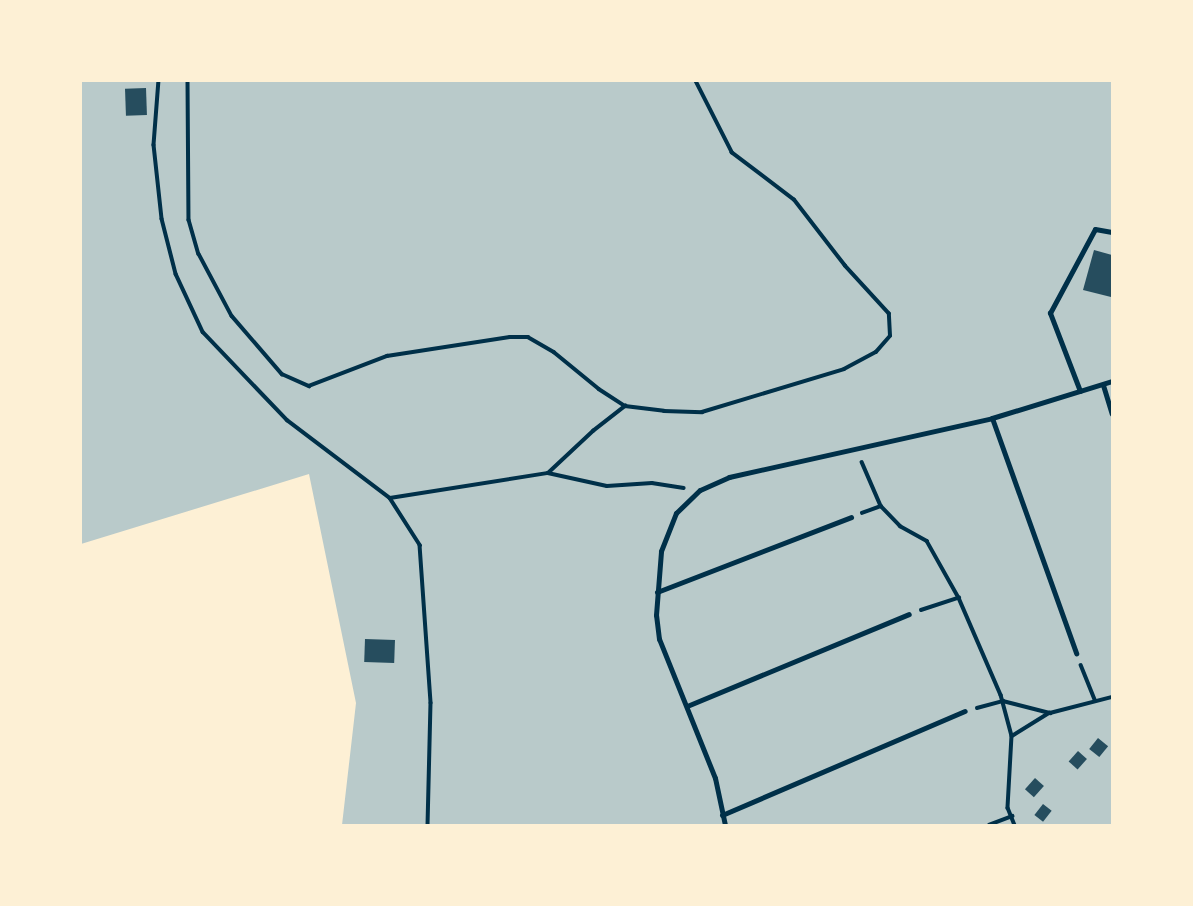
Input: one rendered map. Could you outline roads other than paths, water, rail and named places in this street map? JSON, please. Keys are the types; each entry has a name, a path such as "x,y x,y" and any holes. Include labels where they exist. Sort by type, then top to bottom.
{"lane":[{"path":"1080,391 1050,313 1095,229 1112,232"},
{"path":"724,825 715,778 659,639 657,592 661,551 676,513 700,490 729,477 992,418 1112,381"},
{"path":"1102,385 1112,414"},
{"path":"992,418 1076,653"},
{"path":"657,592 850,517"},
{"path":"687,706 909,614"},
{"path":"722,815 965,711"}]}
